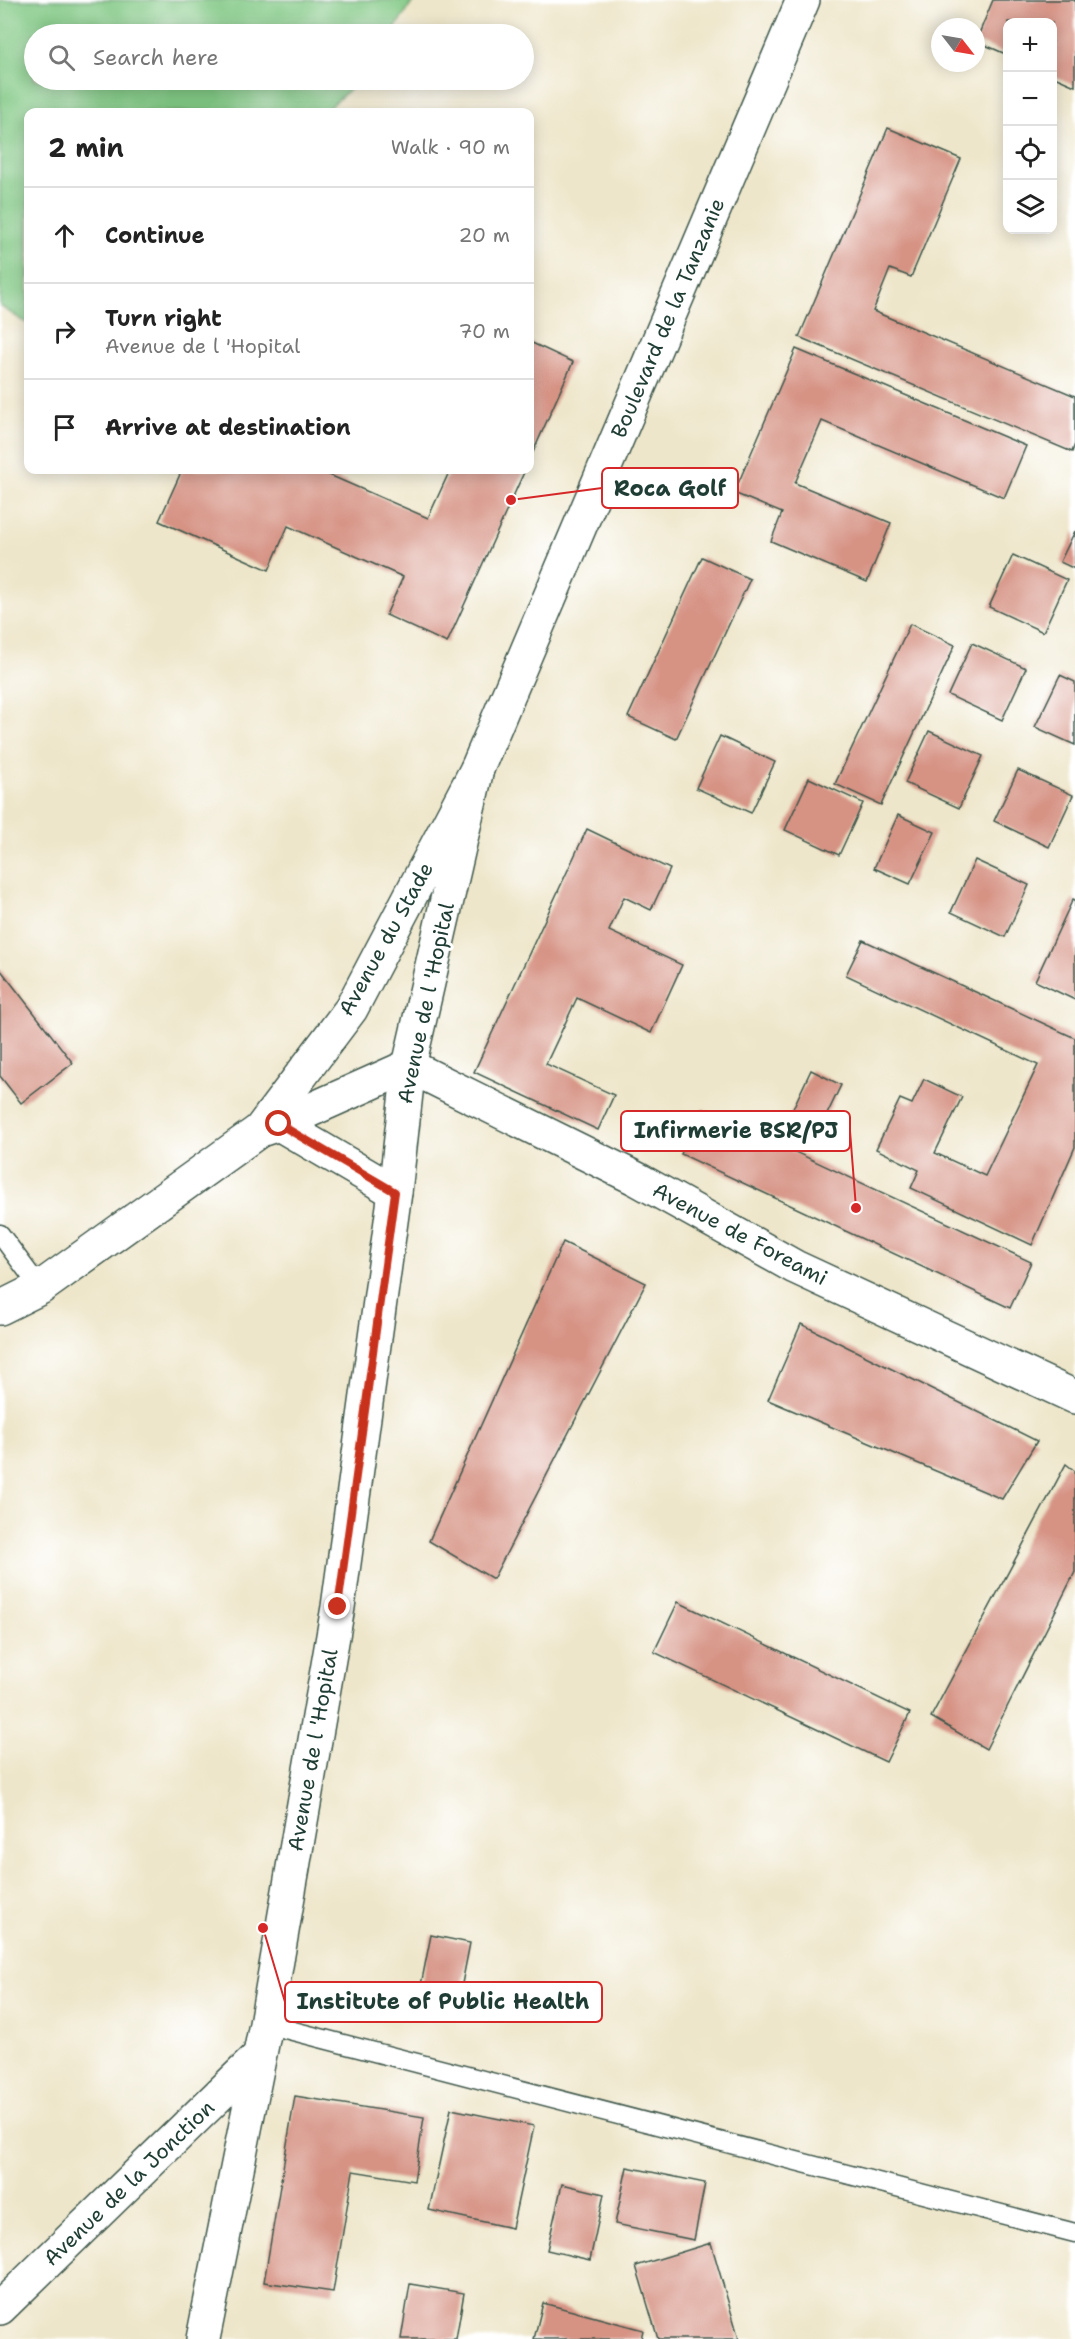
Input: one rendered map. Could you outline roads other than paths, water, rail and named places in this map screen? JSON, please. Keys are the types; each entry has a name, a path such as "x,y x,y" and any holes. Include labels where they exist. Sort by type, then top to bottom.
{"street":[{"name":"Boulevard de la Tanzanie","path":"477,769 803,0"},
{"name":"Avenue de l 'Hopital","path":"203,2339 266,2024 338,1607 395,1192 409,1066 477,769"},
{"name":"Avenue du Stade","path":"270,1127 351,1009 477,769"},
{"name":"Avenue du Stade","path":"0,1308 40,1288 270,1127 409,1066"},
{"name":"Avenue de Foreami","path":"409,1066 637,1179 795,1267 1075,1397"},
{"path":"270,1127 395,1192"},
{"name":"Avenue de la Jonction","path":"0,2308 258,2058"}],"lane":[{"path":"0,1234 40,1288"},
{"path":"266,2024 1075,2233"}],"place":[{"name":"Roca Golf","path":"511,500"},
{"name":"Infirmerie BSR/PJ","path":"856,1208"},
{"name":"Institute of Public Health","path":"263,1928"}]}
